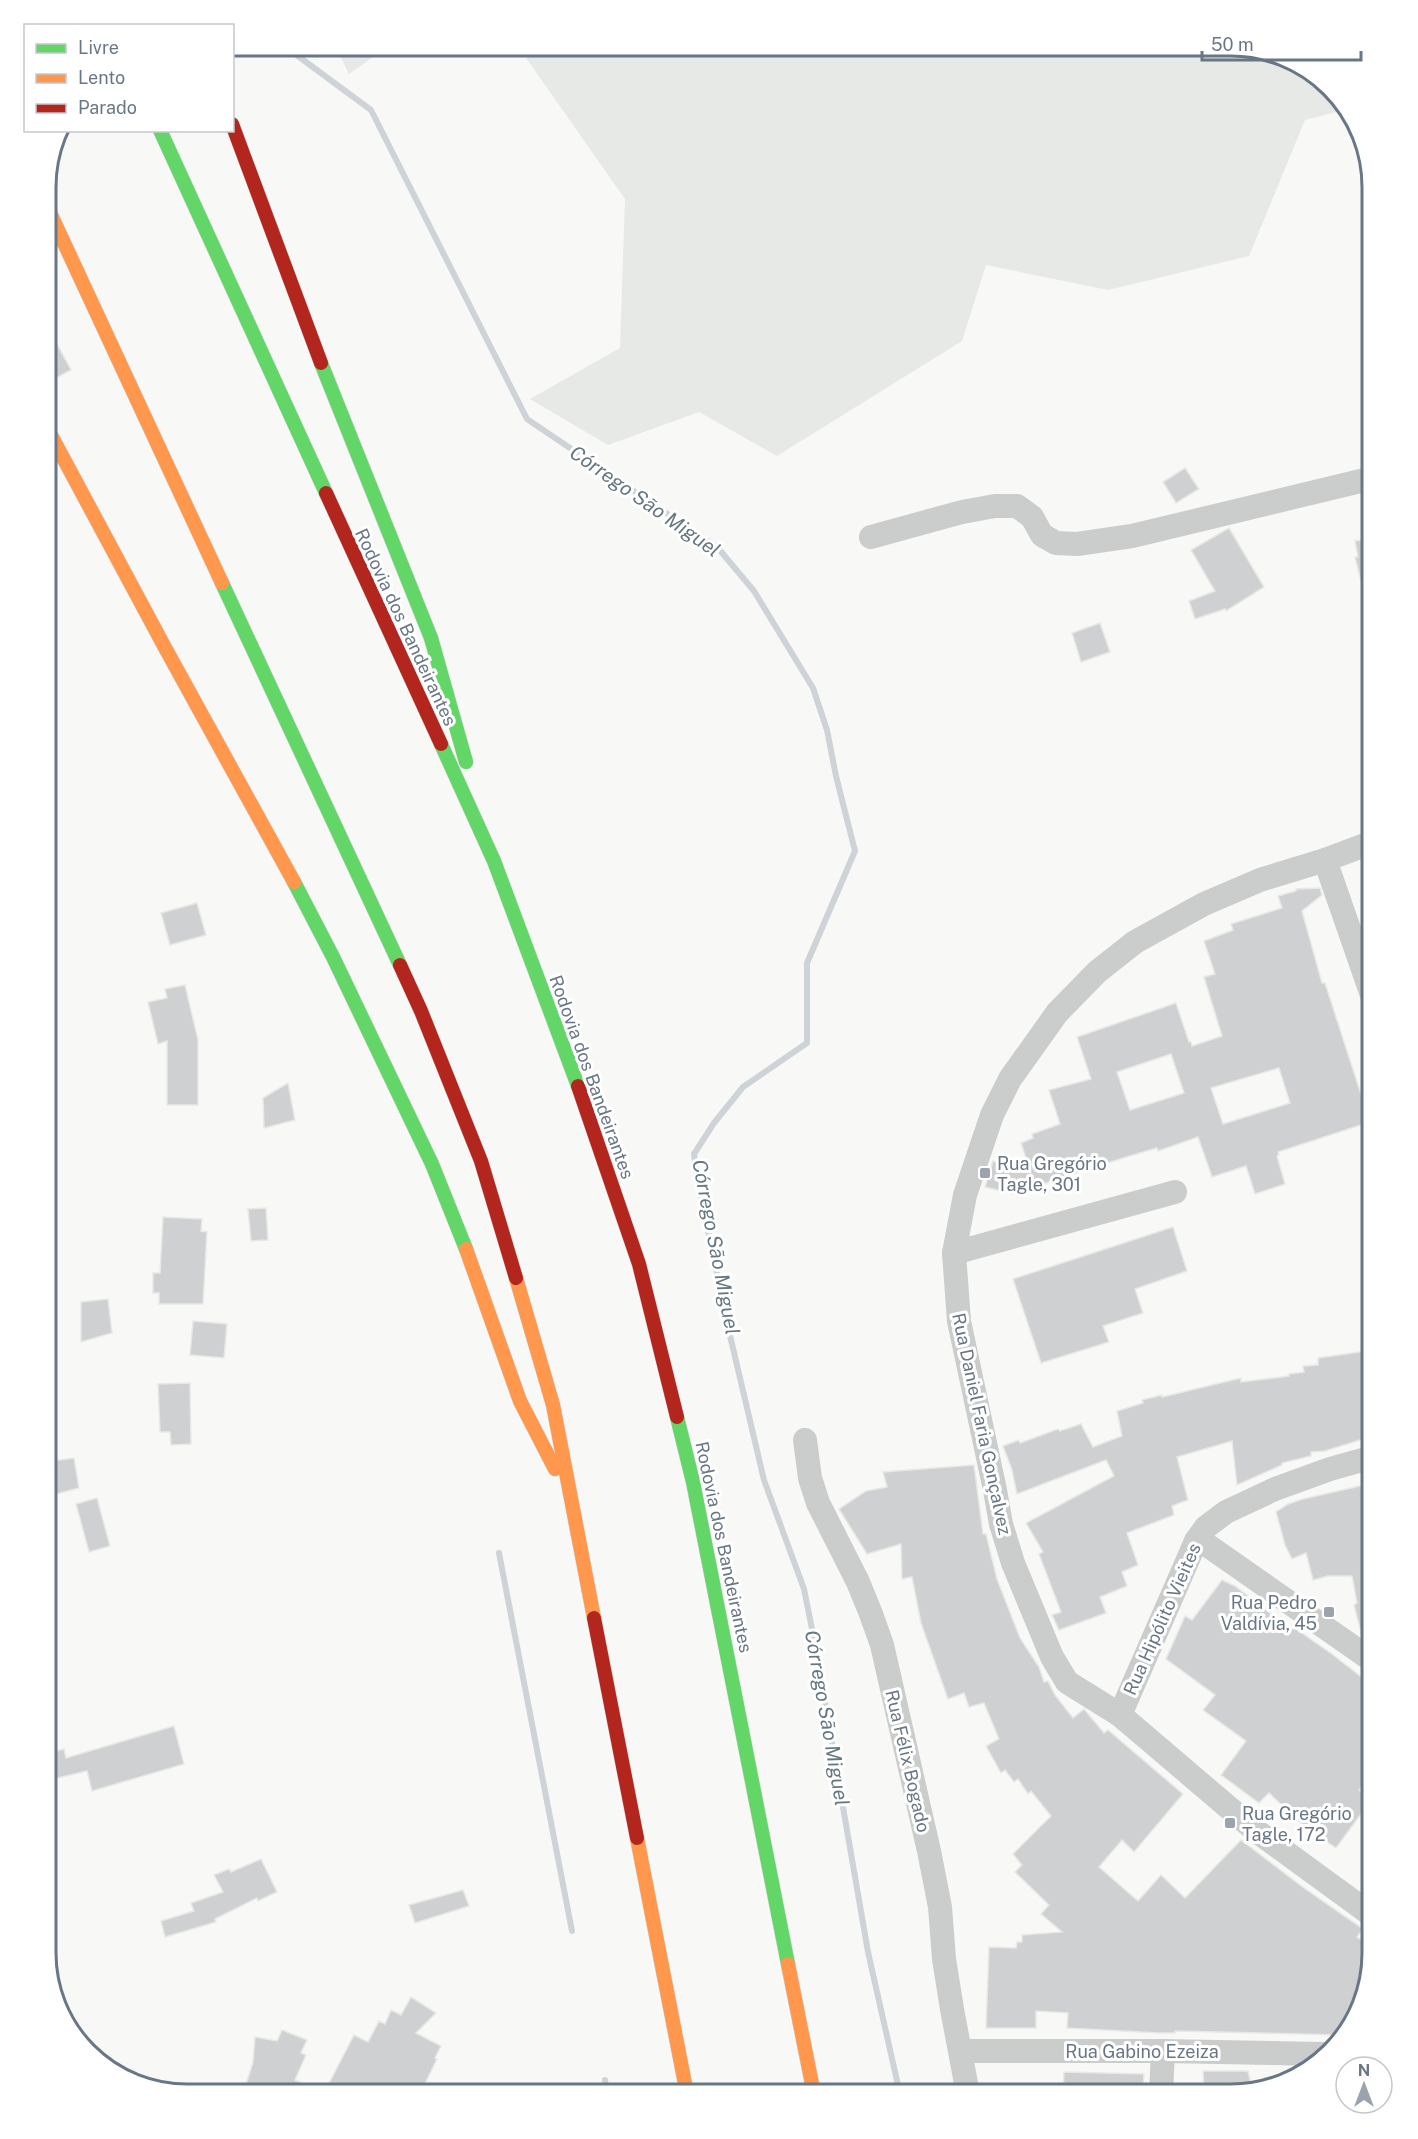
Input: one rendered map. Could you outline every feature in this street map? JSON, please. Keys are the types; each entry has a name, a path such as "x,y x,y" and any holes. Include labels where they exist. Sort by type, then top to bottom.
{"highway":[{"path":"234,129 315,348 431,638 494,861"},
{"name":"Rodovia dos Bandeirantes","path":"161,132 494,861 581,1094 639,1264 693,1482 812,2084"},
{"path":"56,226 421,1011 481,1161 553,1405 685,2083"},
{"path":"56,445 283,860 333,957 432,1164 482,1291 520,1401 572,1502"}],"street":[{"path":"871,537 962,512 995,506 1017,507 1032,517 1042,535 1056,543 1077,544 1132,536 1362,481"},
{"name":"Rua Daniel Faria Gonçalvez","path":"1362,846 1260,880 1204,904 1136,942 1097,972 1057,1013 1010,1079 992,1115 965,1195 954,1253 959,1321 995,1490 1000,1524 1013,1563 1052,1657 1067,1682 1120,1714 1255,1830 1362,1908"},
{"path":"1325,860 1362,966"},
{"path":"954,1253 1175,1192"},
{"name":"Rua Félix Bogado","path":"805,1440 810,1478 818,1503 858,1582 882,1645 940,1907 944,1959 966,2084"},
{"name":"Rua Hipólito Vieites","path":"1120,1714 1196,1541 1206,1527 1226,1512 1275,1489 1362,1460"},
{"path":"1196,1541 1208,1545 1362,1654"},
{"name":"Rua Gabino Ezeiza","path":"961,2051 1314,2054"},
{"path":"1161,2084 1163,2051"}],"shaded area":[{"path":"340,56 374,56 349,74"},
{"path":"525,56 1240,56 1274,62 1290,69 1318,88 1338,112 1305,120 1249,256 1108,290 986,265 962,341 777,456 699,412 608,445 530,399 620,348 625,199"}],"building":[{"path":"56,342 71,370 56,378"},
{"path":"1185,468 1199,489 1176,503 1163,482"},
{"path":"1229,528 1264,587 1226,611 1225,609 1195,619 1189,601 1215,591 1191,550"},
{"path":"1362,540 1362,585 1355,557 1358,557 1355,541"},
{"path":"1100,623 1110,652 1081,662 1072,633"},
{"path":"1320,888 1322,895 1302,911 1322,983 1325,983 1362,1097 1362,1125 1278,1152 1277,1156 1285,1184 1255,1194 1246,1166 1212,1177 1198,1137 1158,1151 1157,1148 1123,1158 1013,1194 985,1187 993,1161 1031,1173 1021,1143 1033,1138 1032,1134 1060,1124 1049,1090 1091,1079 1077,1037 1176,1003 1192,1046 1222,1036 1204,977 1215,974 1204,941 1233,930 1231,924 1282,908 1278,896 1296,891 1296,889","holes":["1171,1054 1184,1093 1130,1110 1117,1072","1279,1068 1290,1103 1223,1124 1211,1088"]},
{"path":"197,903 206,935 170,945 161,913"},
{"path":"185,985 198,1040 198,1105 167,1105 167,1041 158,1044 148,1002 167,998 165,989"},
{"path":"288,1083 295,1120 264,1128 263,1098"},
{"path":"266,1208 268,1240 251,1241 248,1209"},
{"path":"163,1217 202,1219 201,1231 207,1232 203,1304 159,1304 159,1293 153,1293 153,1273 160,1273"},
{"path":"1173,1227 1187,1271 1135,1289 1143,1313 1103,1326 1109,1342 1041,1363 1013,1279"},
{"path":"108,1299 112,1333 81,1342 81,1302"},
{"path":"193,1321 227,1324 224,1358 190,1355"},
{"path":"1362,1352 1362,1439 1325,1451 1311,1452 1311,1456 1282,1463 1237,1485 1232,1441 1177,1457 1188,1500 1172,1506 1174,1515 1127,1533 1138,1565 1122,1572 1127,1586 1100,1597 1106,1613 1059,1630 1052,1615 1061,1612 1039,1554 1043,1552 1026,1523 1114,1476 1106,1460 1017,1494 1012,1470 1003,1446 1081,1424 1093,1447 1122,1436 1117,1411 1143,1403 1142,1400 1241,1378 1241,1382 1289,1376 1289,1374 1304,1372 1303,1366 1318,1365 1318,1358"},
{"path":"190,1383 191,1444 171,1445 170,1432 160,1432 158,1384"},
{"path":"74,1458 79,1488 56,1494 56,1460"},
{"path":"974,1465 983,1534 986,1534 997,1579 1020,1638 1039,1667 1044,1682 1048,1681 1055,1695 1073,1718 1084,1709 1104,1733 1108,1730 1183,1794 1134,1852 1122,1840 1099,1867 1138,1901 1161,1875 1185,1898 1241,1840 1362,1928 1357,1937 1362,1940 1358,1987 1353,2003 1333,2035 1175,2031 1175,2033 1159,2033 1067,2028 1068,2013 1036,2011 1036,2028 986,2028 989,1947 1016,1948 1017,1942 1022,1942 1022,1935 1062,1932 1041,1914 1049,1905 1015,1872 1022,1865 1013,1854 1051,1816 1031,1791 1028,1794 1018,1779 1014,1782 1005,1770 1001,1773 986,1746 999,1739 984,1703 969,1707 964,1693 948,1699 921,1623 912,1577 902,1579 901,1544 867,1554 839,1509 866,1491 887,1487 883,1472"},
{"path":"1362,1486 1362,1636 1354,1605 1357,1603 1352,1576 1328,1576 1313,1580 1306,1553 1292,1559 1285,1545 1276,1512 1288,1504"},
{"path":"97,1498 110,1546 89,1552 76,1504"},
{"path":"1222,1580 1235,1586 1291,1629 1293,1627 1362,1677 1362,1786 1359,1790 1362,1792 1362,1813 1336,1848 1303,1825 1269,1793 1259,1803 1221,1775 1246,1741 1203,1710 1215,1695 1166,1659 1185,1616 1192,1620"},
{"path":"174,1726 184,1764 92,1791 87,1771 56,1778 56,1751 64,1749 66,1758"},
{"path":"261,1859 277,1892 258,1901 257,1898 215,1919 216,1922 165,1937 161,1921 194,1911 191,1903 223,1892 214,1875 229,1869 231,1872"},
{"path":"463,1890 469,1906 415,1923 409,1905"},
{"path":"411,1997 436,2013 416,2033 441,2046 425,2083 329,2083 354,2035 368,2042 379,2021 385,2024 391,2010 401,2015"},
{"path":"282,2030 307,2040 301,2053 306,2055 295,2080 302,2083 246,2083 253,2062 255,2037 277,2041"},
{"path":"1203,2071 1248,2071 1250,2082 1232,2084 1204,2084"},
{"path":"1064,2072 1144,2074 1143,2084 1063,2084"}],"waterway":[{"name":"Córrego São Miguel","path":"298,56 371,110 527,419 718,548 754,591 813,688 827,730 855,851 807,963 807,1043 743,1087 714,1123 694,1154 728,1327 764,1480 804,1589 868,1952 898,2084"},
{"path":"499,1553 572,1931"}],"traffic: fast":[{"path":"161,132 326,493"},
{"path":"321,363 431,638 466,762"},
{"path":"222,583 400,965"},
{"path":"441,744 494,861 578,1086"},
{"path":"294,882 333,957 432,1164 466,1249"},
{"path":"677,1417 693,1482 788,1964"}],"traffic: slow":[{"path":"56,226 222,583"},
{"path":"56,445 294,882"},
{"path":"466,1249 520,1401 555,1469"},
{"path":"516,1278 553,1405 594,1618"},
{"path":"637,1838 685,2083"},
{"path":"788,1964 812,2084"}],"traffic: jam":[{"path":"234,129 321,363"},
{"path":"326,493 441,744"},
{"path":"400,965 421,1011 481,1161 516,1278"},
{"path":"578,1086 639,1264 677,1417"},
{"path":"594,1618 637,1838"}],"place":[{"name":"Rua Gregório Tagle, 301","path":"985,1173"},
{"name":"Rua Pedro Valdívia, 45","path":"1329,1612"},
{"name":"Rua Gregório Tagle, 172","path":"1230,1823"}]}
